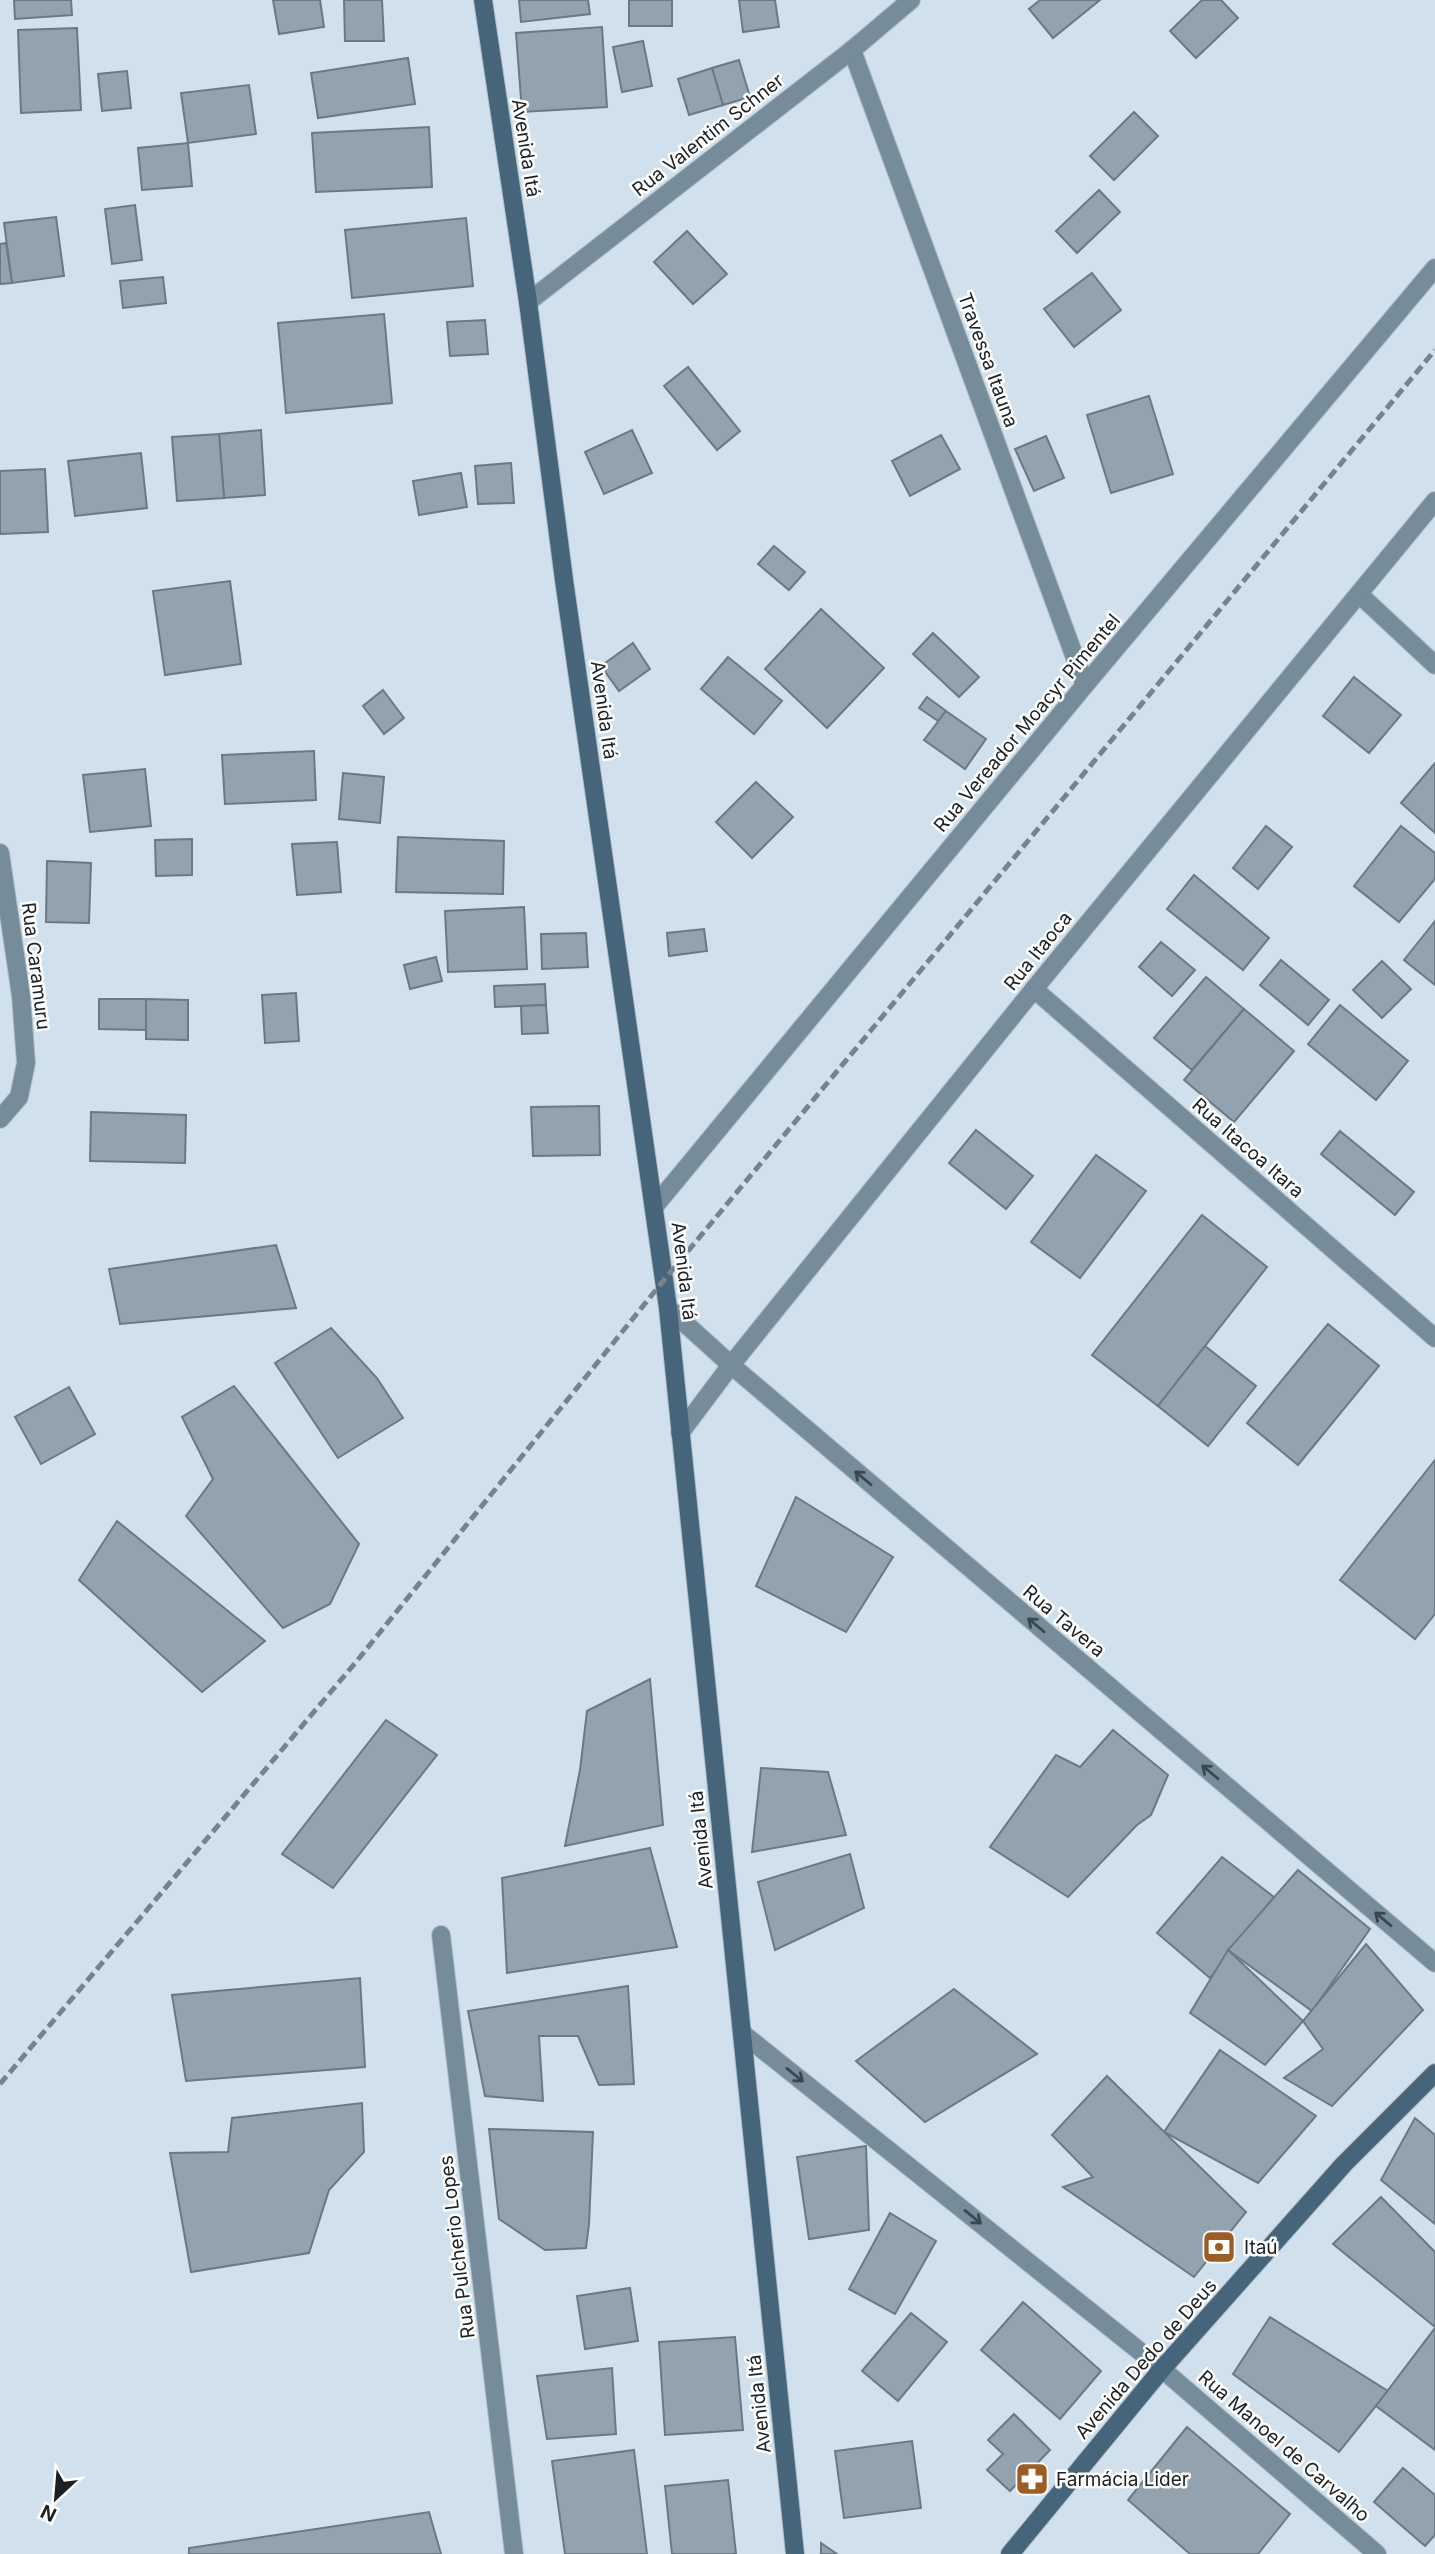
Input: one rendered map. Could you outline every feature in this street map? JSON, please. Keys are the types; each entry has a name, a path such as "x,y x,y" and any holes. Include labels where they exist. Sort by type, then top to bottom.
{"main road":[{"name":"Avenida Itá","path":"483,0 528,302 564,580 668,1308 795,2554"},
{"name":"Avenida Dedo de Deus","path":"1010,2554 1162,2369 1344,2164 1435,2073"}],"street":[{"name":"Rua Valentim Schner","path":"528,302 852,50 911,0"},
{"name":"Travessa Itauna","path":"852,50 1085,685"},
{"name":"Rua Vereador Moacyr Pimentel","path":"654,1207 1085,685 1435,268"},
{"name":"Rua Itaoca","path":"680,1433 731,1365 1034,989 1435,501"},
{"path":"1360,595 1435,666"},
{"name":"Rua Caramuru","path":"0,853 21,996 26,1063 19,1097 0,1119"},
{"name":"Rua Itacoa Itara","path":"1034,989 1435,1338"},
{"name":"Rua Tavera","path":"668,1308 731,1365 1435,1964"},
{"name":"Rua Pulcherio Lopes","path":"440,1935 514,2554"},
{"name":"Rua Manoel de Carvalho","path":"742,2032 1162,2369 1377,2554"}],"building":[{"path":"14,0 71,0 72,15 15,19"},
{"path":"273,0 320,0 324,27 279,34"},
{"path":"344,0 382,0 384,41 345,41"},
{"path":"519,0 588,0 590,14 521,22"},
{"path":"629,0 672,0 672,26 629,26"},
{"path":"739,0 775,0 779,27 743,32"},
{"path":"1040,0 1100,0 1053,38 1029,9"},
{"path":"1202,0 1221,0 1238,18 1196,58 1170,31"},
{"path":"602,27 607,107 522,112 516,33"},
{"path":"77,28 81,110 21,113 18,30"},
{"path":"643,41 652,86 622,92 613,47"},
{"path":"408,58 415,104 318,118 311,73"},
{"path":"739,60 750,97 723,105 712,68"},
{"path":"712,68 723,105 689,115 678,79"},
{"path":"127,71 131,108 102,111 98,74"},
{"path":"249,85 256,134 188,143 181,93"},
{"path":"1134,112 1158,136 1114,180 1090,156"},
{"path":"429,127 432,187 316,192 312,133"},
{"path":"188,143 192,186 142,190 138,148"},
{"path":"1099,190 1120,212 1077,253 1056,231"},
{"path":"135,205 142,260 112,264 105,209"},
{"path":"56,217 64,276 12,283 4,223"},
{"path":"466,218 473,286 352,298 345,230"},
{"path":"687,231 727,274 693,304 654,262"},
{"path":"6,243 12,283 0,284 0,244"},
{"path":"1092,273 1121,310 1074,347 1044,309"},
{"path":"163,277 166,303 123,308 120,281"},
{"path":"384,314 392,403 286,413 278,323"},
{"path":"485,320 488,354 450,356 447,322"},
{"path":"688,367 740,431 717,450 664,386"},
{"path":"1149,396 1173,474 1111,493 1087,415"},
{"path":"261,430 265,495 224,498 219,434"},
{"path":"632,430 652,473 604,494 585,452"},
{"path":"219,434 224,498 177,501 172,437"},
{"path":"941,435 960,469 910,496 892,461"},
{"path":"1046,436 1064,478 1034,491 1015,449"},
{"path":"141,453 147,508 75,516 68,461"},
{"path":"511,463 514,503 478,504 475,466"},
{"path":"45,469 48,532 0,534 0,471"},
{"path":"461,473 467,507 419,515 413,481"},
{"path":"774,546 805,572 789,590 758,564"},
{"path":"230,581 241,664 165,675 153,591"},
{"path":"821,609 884,668 827,728 765,669"},
{"path":"933,633 979,677 959,697 913,654"},
{"path":"633,643 650,669 619,691 601,666"},
{"path":"728,657 782,701 754,734 701,689"},
{"path":"1354,677 1401,715 1369,753 1323,716"},
{"path":"383,690 404,718 384,734 363,706"},
{"path":"927,697 946,711 938,721 919,708"},
{"path":"946,711 986,739 965,769 924,740"},
{"path":"314,751 316,800 225,804 222,755"},
{"path":"1435,763 1435,833 1401,803"},
{"path":"145,769 151,826 90,832 83,775"},
{"path":"343,773 384,777 380,823 339,819"},
{"path":"756,782 793,817 752,858 716,822"},
{"path":"1266,826 1292,847 1258,889 1233,868"},
{"path":"1401,826 1435,853 1435,879 1399,922 1354,886"},
{"path":"398,837 504,841 503,894 396,892"},
{"path":"192,839 192,875 156,876 155,840"},
{"path":"337,842 341,892 297,895 292,844"},
{"path":"47,861 91,863 89,923 46,922"},
{"path":"1194,875 1269,938 1243,970 1167,909"},
{"path":"524,907 527,969 448,972 445,911"},
{"path":"1435,921 1435,985 1404,960"},
{"path":"704,929 707,951 669,956 667,933"},
{"path":"586,933 588,967 542,969 541,934"},
{"path":"1161,942 1195,970 1172,996 1139,967"},
{"path":"436,957 442,981 410,989 404,965"},
{"path":"1281,960 1329,1000 1308,1025 1260,985"},
{"path":"1382,961 1411,989 1382,1018 1353,990"},
{"path":"1206,977 1244,1009 1192,1070 1154,1038"},
{"path":"545,984 546,1005 495,1007 494,986"},
{"path":"296,993 299,1041 265,1043 262,995"},
{"path":"99,999 146,999 146,1030 99,1029"},
{"path":"146,999 188,1000 188,1040 146,1039"},
{"path":"546,1005 548,1033 522,1034 521,1006"},
{"path":"1340,1005 1408,1061 1376,1100 1308,1044"},
{"path":"1244,1009 1294,1051 1234,1122 1184,1080"},
{"path":"599,1106 600,1155 533,1156 531,1107"},
{"path":"91,1112 186,1115 185,1163 90,1161"},
{"path":"976,1130 1033,1176 1006,1209 949,1163"},
{"path":"1340,1131 1414,1192 1395,1215 1321,1154"},
{"path":"1096,1155 1146,1191 1080,1278 1031,1242"},
{"path":"1202,1215 1267,1267 1158,1406 1092,1355"},
{"path":"276,1245 296,1308 120,1324 109,1269"},
{"path":"1328,1324 1379,1366 1298,1465 1247,1423"},
{"path":"331,1328 377,1378 403,1418 338,1458 275,1363"},
{"path":"1205,1346 1256,1386 1208,1446 1158,1406"},
{"path":"234,1386 359,1544 330,1604 283,1628 186,1516 213,1479 182,1417"},
{"path":"69,1387 95,1434 41,1464 15,1417"},
{"path":"1435,1460 1435,1614 1415,1639 1340,1580"},
{"path":"796,1497 893,1557 846,1632 756,1586"},
{"path":"117,1521 265,1641 202,1692 79,1580"},
{"path":"650,1679 663,1825 565,1846 580,1770 587,1711"},
{"path":"386,1720 437,1755 333,1888 282,1854"},
{"path":"1113,1730 1168,1775 1151,1815 1137,1825 1068,1897 990,1847 1056,1755 1080,1767"},
{"path":"761,1768 828,1772 846,1835 752,1852"},
{"path":"650,1848 677,1947 507,1973 502,1878"},
{"path":"850,1854 864,1908 775,1950 758,1882"},
{"path":"1222,1857 1274,1897 1210,1978 1157,1933"},
{"path":"1298,1870 1370,1929 1312,2011 1228,1950"},
{"path":"1366,1944 1423,2010 1332,2106 1284,2078 1323,2049 1303,2021"},
{"path":"1228,1950 1303,2021 1265,2065 1190,2013"},
{"path":"360,1978 365,2067 186,2081 172,1995"},
{"path":"628,1986 634,2084 599,2085 578,2036 539,2036 543,2101 485,2096 468,2011"},
{"path":"954,1989 1037,2054 925,2122 856,2061"},
{"path":"1220,2050 1316,2116 1258,2183 1164,2132"},
{"path":"1107,2076 1246,2212 1194,2277 1063,2187 1093,2177 1052,2135"},
{"path":"362,2103 364,2152 329,2190 309,2253 191,2272 170,2153 228,2152 232,2118"},
{"path":"1415,2118 1435,2135 1435,2224 1381,2180"},
{"path":"489,2129 593,2132 586,2248 545,2250 499,2219"},
{"path":"866,2146 869,2230 809,2239 797,2157"},
{"path":"1381,2197 1435,2252 1435,2327 1333,2244"},
{"path":"890,2213 936,2241 895,2314 849,2289"},
{"path":"630,2288 638,2341 585,2349 577,2296"},
{"path":"1023,2302 1101,2371 1060,2419 981,2350"},
{"path":"911,2313 947,2342 898,2401 862,2371"},
{"path":"1270,2317 1388,2391 1339,2452 1233,2374"},
{"path":"1435,2328 1435,2450 1376,2406"},
{"path":"735,2337 743,2430 665,2435 659,2342"},
{"path":"612,2368 616,2434 547,2439 537,2376"},
{"path":"1014,2414 1050,2450 1010,2491 987,2470 1003,2454 988,2440"},
{"path":"1187,2427 1290,2514 1258,2554 1190,2554 1128,2500"},
{"path":"912,2441 921,2508 844,2518 835,2451"},
{"path":"634,2450 647,2554 565,2554 552,2461"},
{"path":"1403,2468 1435,2495 1435,2535 1425,2546 1374,2502"},
{"path":"728,2480 736,2554 672,2554 665,2486"},
{"path":"429,2512 441,2554 189,2554 189,2548"},
{"path":"821,2543 837,2554 821,2554"}],"railway":[{"path":"0,2084 356,1662 664,1280 1435,350"}],"place":[{"name":"Itaú","path":"1219,2247"},
{"name":"Farmácia Lider","path":"1032,2479"}]}
